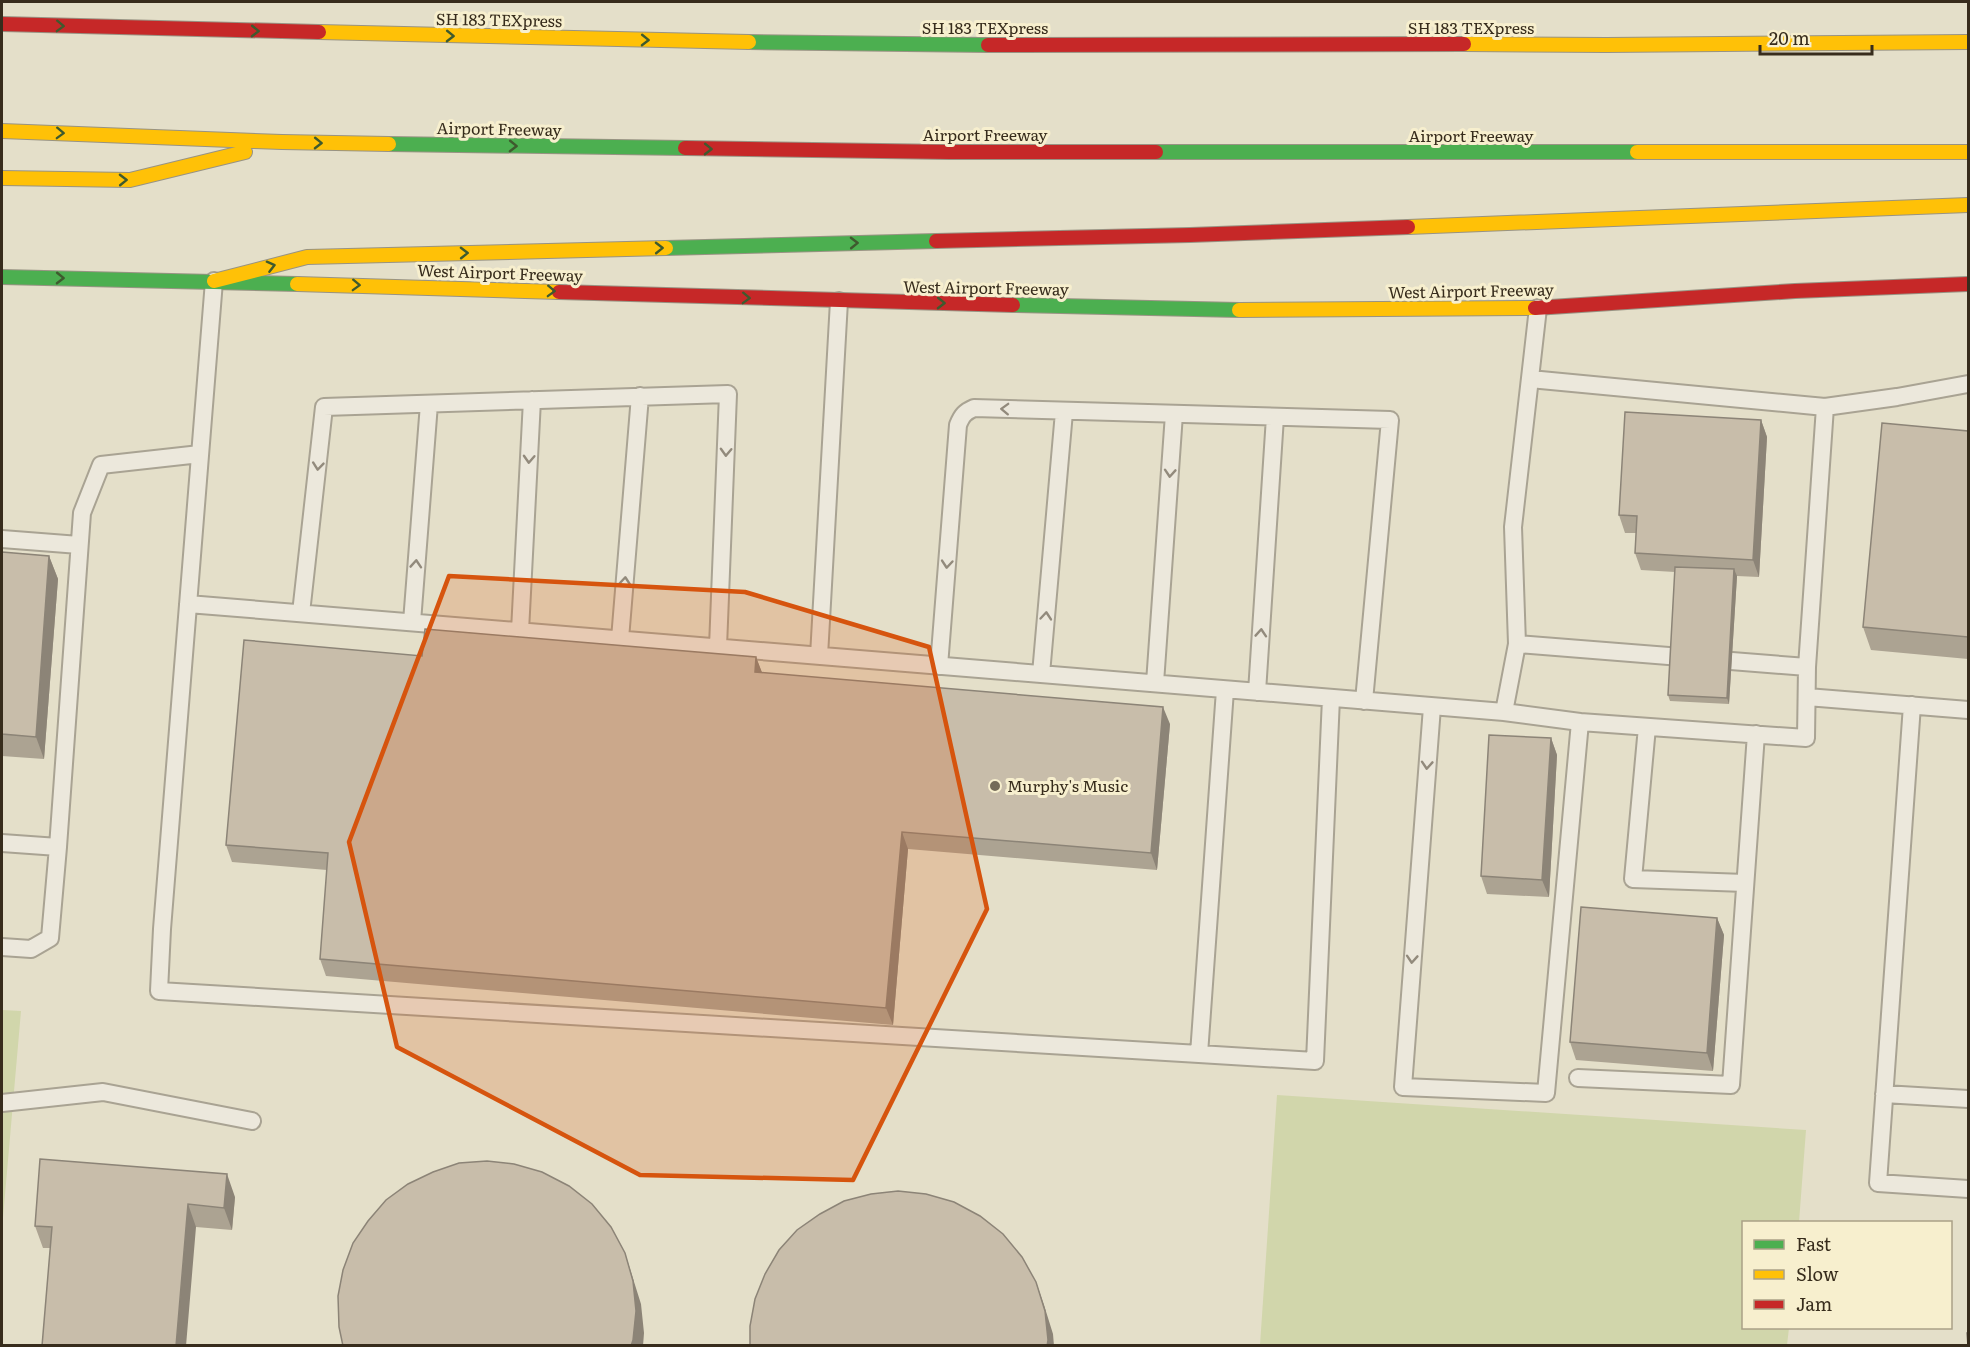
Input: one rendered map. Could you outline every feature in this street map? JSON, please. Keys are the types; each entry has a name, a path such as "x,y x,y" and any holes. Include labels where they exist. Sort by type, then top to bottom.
{"main road":[{"name":"SH 183 TEXpress","path":"2,24 626,40 995,45 1337,43 1617,45 1968,42"},
{"name":"Airport Freeway","path":"2,131 282,142 949,152 1968,152"},
{"path":"2,178 130,180 282,142"},
{"path":"214,280 307,257 1190,235 1968,205"},
{"name":"West Airport Freeway","path":"2,277 214,280 840,301 1209,310 1538,308 1794,291 1968,284"}],"lane":[{"path":"214,280 159,991 1315,1061 1331,698"},
{"path":"819,656 840,301"},
{"path":"1504,712 1517,644 1514,528 1538,308"},
{"path":"1530,379 1825,407 1968,384"},
{"path":"301,613 324,408 728,394 718,647"},
{"path":"620,639 640,396"},
{"path":"520,631 532,400"},
{"path":"412,622 429,404"},
{"path":"188,604 1364,700 1504,712 1580,722 1806,738 1807,667 1825,407"},
{"path":"939,666 958,425 966,412 974,408 1390,420 1364,700"},
{"path":"1041,674 1064,412"},
{"path":"1155,683 1174,414"},
{"path":"1257,692 1275,417"},
{"path":"2,947 31,949 50,938 82,513 101,465 200,454"},
{"path":"2,539 79,544"},
{"path":"1517,644 1807,667"},
{"path":"1199,1054 1225,690"},
{"path":"1807,697 1968,710"},
{"path":"1912,705 1878,1183 1968,1189"},
{"path":"1432,706 1403,1086 1546,1093 1580,722"},
{"path":"1647,727 1633,879 1745,883"},
{"path":"1578,1078 1731,1085 1756,734"},
{"path":"2,843 58,847"},
{"path":"2,1103 103,1092 252,1121"},
{"path":"1884,1094 1968,1099"}],"highlighted area":[{"path":"449,576 745,592 929,647 987,909 853,1180 640,1175 397,1047 349,842"}],"green space":[{"path":"2,1010 21,1011 2,1229"},
{"path":"1277,1095 1806,1130 1799,1221 1742,1221 1742,1329 1789,1329 1787,1345 1260,1345"}],"building":[{"path":"1625,412 1761,420 1753,560 1635,553 1637,516 1619,515"},
{"path":"1882,423 1968,431 1968,637 1863,627"},
{"path":"2,552 49,556 36,737 2,734"},
{"path":"1675,567 1734,569 1727,698 1668,695"},
{"path":"425,629 756,657 755,672 1163,707 1151,853 902,832 886,1008 320,959 328,853 226,845 244,640 422,656"},
{"path":"1489,735 1551,738 1542,880 1481,876"},
{"path":"1581,907 1717,918 1707,1053 1570,1042"},
{"path":"40,1159 227,1174 224,1208 188,1204 176,1346 42,1346 52,1227 35,1226"},
{"path":"487,1161 514,1164 542,1172 569,1186 592,1204 611,1227 625,1253 633,1281 636,1311 631,1346 343,1346 339,1327 338,1296 343,1270 353,1243 368,1221 386,1200 408,1184 459,1163"},
{"path":"898,1191 926,1194 954,1202 980,1216 1003,1234 1022,1257 1036,1282 1045,1311 1047,1346 750,1346 750,1326 755,1299 765,1274 779,1250 797,1230 844,1201 871,1194"}],"traffic: fast":[{"path":"749,42 988,45"},
{"path":"389,144 685,148"},
{"path":"1156,152 1637,152"},
{"path":"666,248 936,241"},
{"path":"2,277 297,284"},
{"path":"1013,305 1239,310"}],"traffic: slow":[{"path":"319,32 749,42"},
{"path":"1464,44 1968,42"},
{"path":"2,131 389,144"},
{"path":"2,178 130,180 245,152"},
{"path":"1637,152 1968,152"},
{"path":"1408,227 1968,205"},
{"path":"214,281 307,257 666,248"},
{"path":"297,284 559,292"},
{"path":"1239,310 1535,308"}],"traffic: jam":[{"path":"2,24 319,32"},
{"path":"988,45 1464,44"},
{"path":"685,148 1156,152"},
{"path":"936,241 1408,227"},
{"path":"1535,308 1795,291 1968,284"},
{"path":"559,292 1013,305"}],"place":[{"name":"Murphy's Music","path":"995,786"}]}
